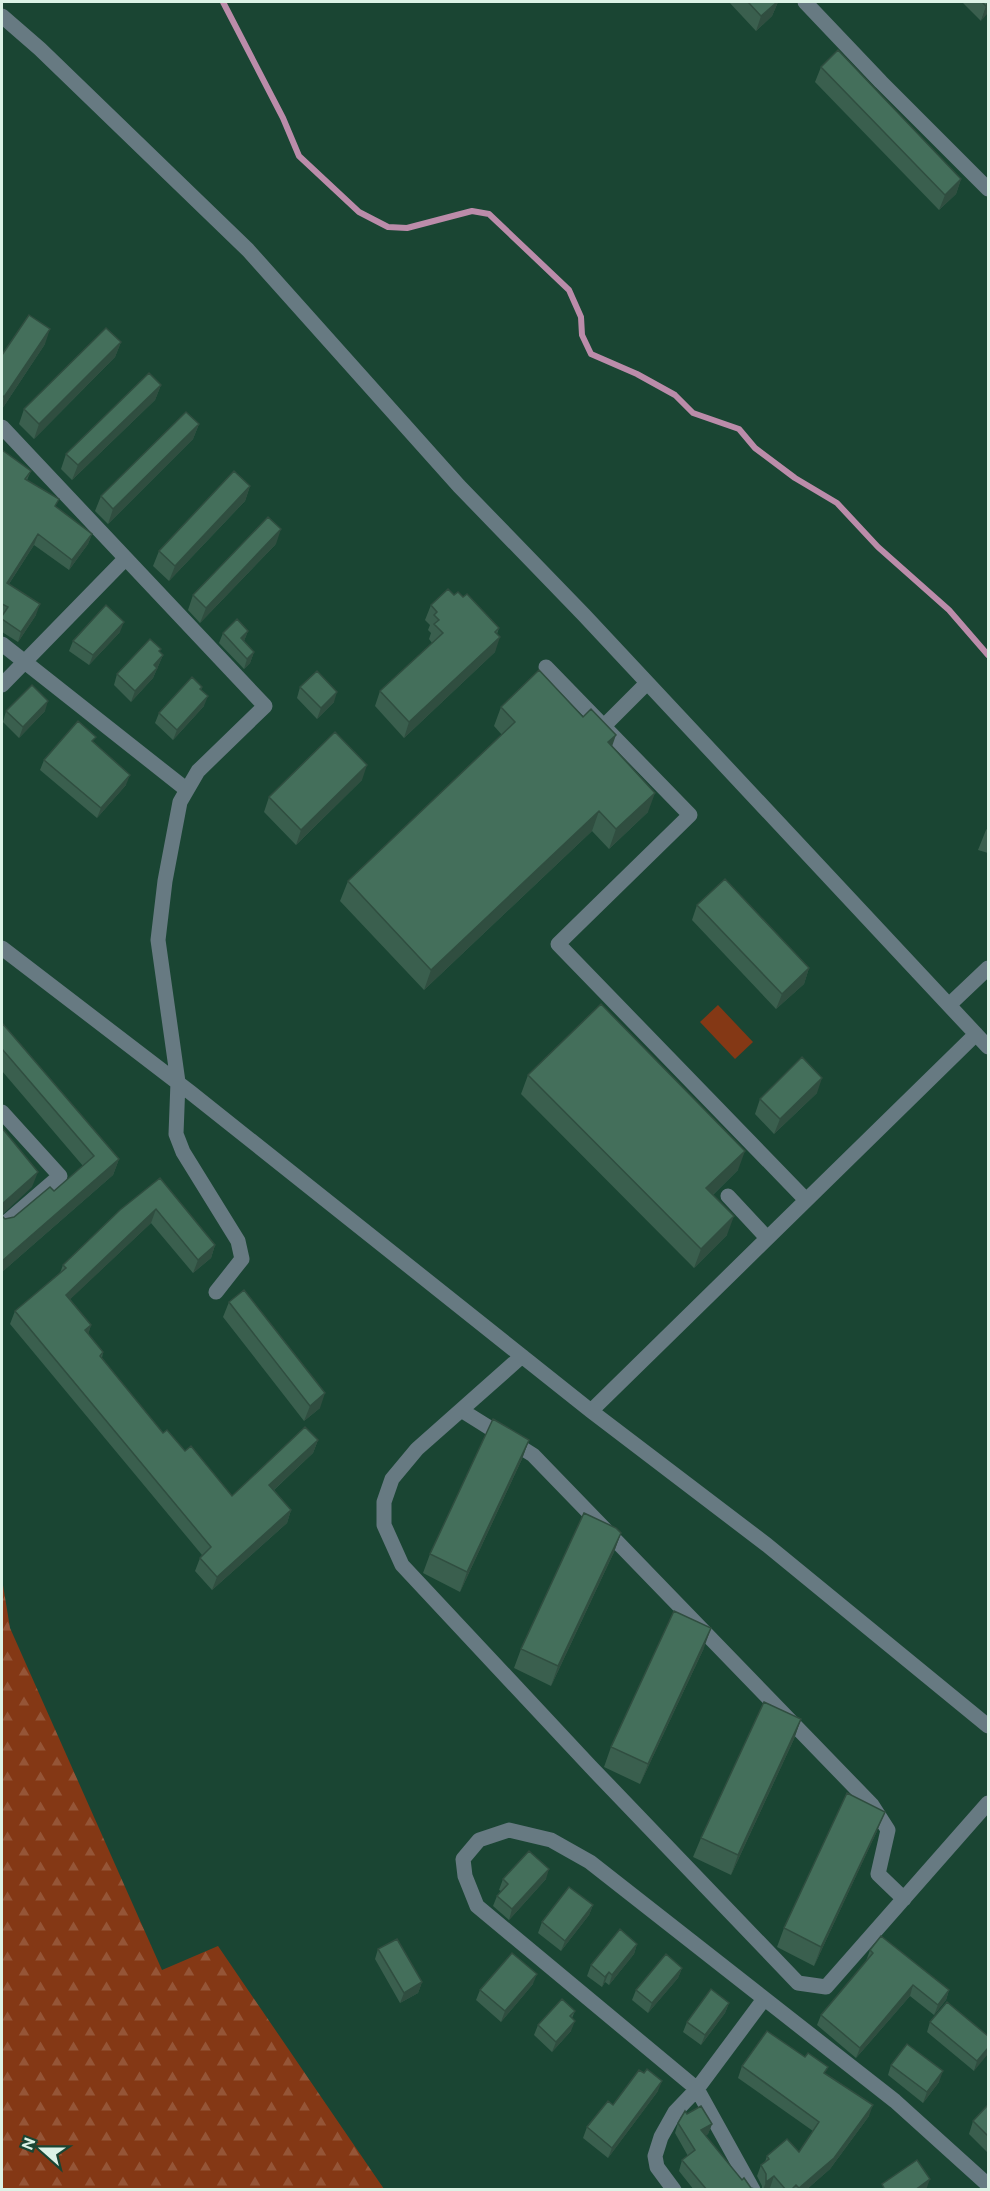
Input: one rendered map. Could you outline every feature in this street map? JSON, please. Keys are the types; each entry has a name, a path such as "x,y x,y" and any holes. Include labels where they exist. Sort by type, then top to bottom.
{"street":[{"path":"805,2 988,189"},
{"path":"2,16 40,49 248,250 459,486 988,1047"},
{"path":"2,427 265,706 198,771 180,802 165,881 158,940 178,1082 176,1134 238,1241 242,1259 216,1292"},
{"path":"2,685 125,559"},
{"path":"2,644 187,790"},
{"path":"546,667 690,815 558,944 806,1200"},
{"path":"604,726 647,683"},
{"path":"2,948 178,1082 591,1411 768,1545 988,1726"},
{"path":"949,1005 988,968"},
{"path":"591,1411 976,1034"},
{"path":"2,1112 60,1176 2,1226"},
{"path":"728,1196 767,1238"},
{"path":"522,1356 417,1449 392,1479 384,1502 384,1525 402,1565 798,1983 826,1986 988,1803"},
{"path":"461,1410 533,1455 872,1805 888,1830 878,1874 904,1899"},
{"path":"753,2190 697,2089 477,1906 465,1876 463,1859 479,1839 509,1830 551,1840 590,1862 895,2102 988,2185"},
{"path":"674,2190 657,2167 655,2156 661,2137 675,2112 697,2089 764,1999"}],"green space":[{"path":"718,1005 753,1042 735,1059 700,1022"},
{"path":"2,1579 10,1628 162,1970 218,1946 384,2189 2,2189"}],"building":[{"path":"748,2 777,2 761,16"},
{"path":"838,50 961,179 945,195 821,67"},
{"path":"29,315 50,329 4,397 2,395 2,355"},
{"path":"106,328 121,342 39,424 24,409"},
{"path":"149,373 161,385 78,465 66,454"},
{"path":"186,412 199,424 113,509 101,496"},
{"path":"2,450 31,471 25,479 59,499 55,506 92,534 72,560 38,534 7,583 40,604 21,632 2,619 8,607 2,604"},
{"path":"234,471 250,486 175,566 159,551"},
{"path":"268,517 281,529 206,608 193,595"},
{"path":"448,589 454,595 458,592 463,597 467,594 499,628 495,632 500,637 409,722 380,691 443,633 434,624 439,620 434,615 437,612 431,605"},
{"path":"106,605 124,622 93,655 73,641"},
{"path":"237,619 248,631 241,638 254,652 247,659 223,633"},
{"path":"150,639 161,649 159,651 163,655 154,665 157,668 135,691 117,674"},
{"path":"539,670 583,717 591,709 616,735 608,742 655,793 616,829 599,811 431,970 348,881 515,722 501,707"},
{"path":"317,671 337,692 321,708 300,687"},
{"path":"192,677 208,696 177,730 159,713"},
{"path":"32,685 48,701 23,727 6,711"},
{"path":"78,721 96,737 92,741 130,775 101,808 44,760"},
{"path":"335,732 367,765 301,830 269,797"},
{"path":"725,879 809,968 782,994 697,905"},
{"path":"601,1004 745,1151 706,1188 734,1216 701,1249 528,1075"},
{"path":"2,1023 119,1159 2,1261 2,1216 5,1219 14,1217 50,1187 54,1191 94,1156 2,1049"},
{"path":"802,1057 822,1078 780,1119 760,1099"},
{"path":"2,1128 38,1172 2,1204"},
{"path":"160,1178 215,1245 198,1260 156,1209 66,1295 91,1325 85,1330 103,1352 100,1356 163,1433 167,1430 185,1451 191,1446 232,1496 305,1427 318,1440 269,1485 291,1510 217,1577 200,1558 211,1547 15,1311 66,1268 63,1265 120,1210"},
{"path":"244,1290 325,1393 310,1406 229,1302"},
{"path":"493,1419 529,1440 467,1572 430,1554"},
{"path":"584,1513 616,1528 621,1533 558,1666 521,1649"},
{"path":"674,1611 711,1628 648,1764 611,1747"},
{"path":"764,1702 801,1719 738,1855 701,1838"},
{"path":"847,1793 885,1812 821,1947 784,1928"},
{"path":"529,1851 549,1869 512,1909 497,1896 508,1884 503,1879"},
{"path":"569,1887 593,1905 565,1941 542,1922"},
{"path":"620,1929 637,1944 612,1975 609,1972 605,1977 591,1965"},
{"path":"881,1936 949,1990 938,2005 913,1985 860,2048 821,2015 873,1953 870,1950"},
{"path":"397,1939 422,1982 404,1993 378,1949"},
{"path":"512,1953 537,1974 505,2011 480,1990"},
{"path":"666,1954 682,1968 652,2003 636,1990"},
{"path":"711,1989 729,2003 705,2035 687,2022"},
{"path":"562,1999 575,2011 570,2016 575,2021 556,2042 538,2025"},
{"path":"947,2002 988,2036 988,2048 977,2061 930,2022"},
{"path":"767,2031 805,2057 808,2053 828,2067 824,2073 873,2105 834,2158 799,2188 796,2185 791,2190 786,2190 774,2176 766,2182 766,2174 761,2165 769,2159 767,2156 787,2139 799,2152 819,2122 742,2066"},
{"path":"907,2044 943,2071 927,2092 891,2065"},
{"path":"647,2069 662,2081 612,2148 587,2127 608,2101 613,2105 639,2070 644,2073"},
{"path":"988,2105 988,2136 973,2121"},
{"path":"701,2106 712,2124 701,2130 742,2180 744,2178 751,2188 758,2190 707,2190 682,2160 695,2150 678,2123 685,2111 687,2114"},
{"path":"917,2160 930,2179 915,2190 885,2190 882,2184"}],"waterway":[{"path":"223,2 283,118 299,156 359,212 388,227 407,228 472,211 489,214 569,290 581,317 582,335 591,354 637,374 675,395 693,413 739,429 755,448 795,478 837,503 878,547 949,610 988,655"}]}
